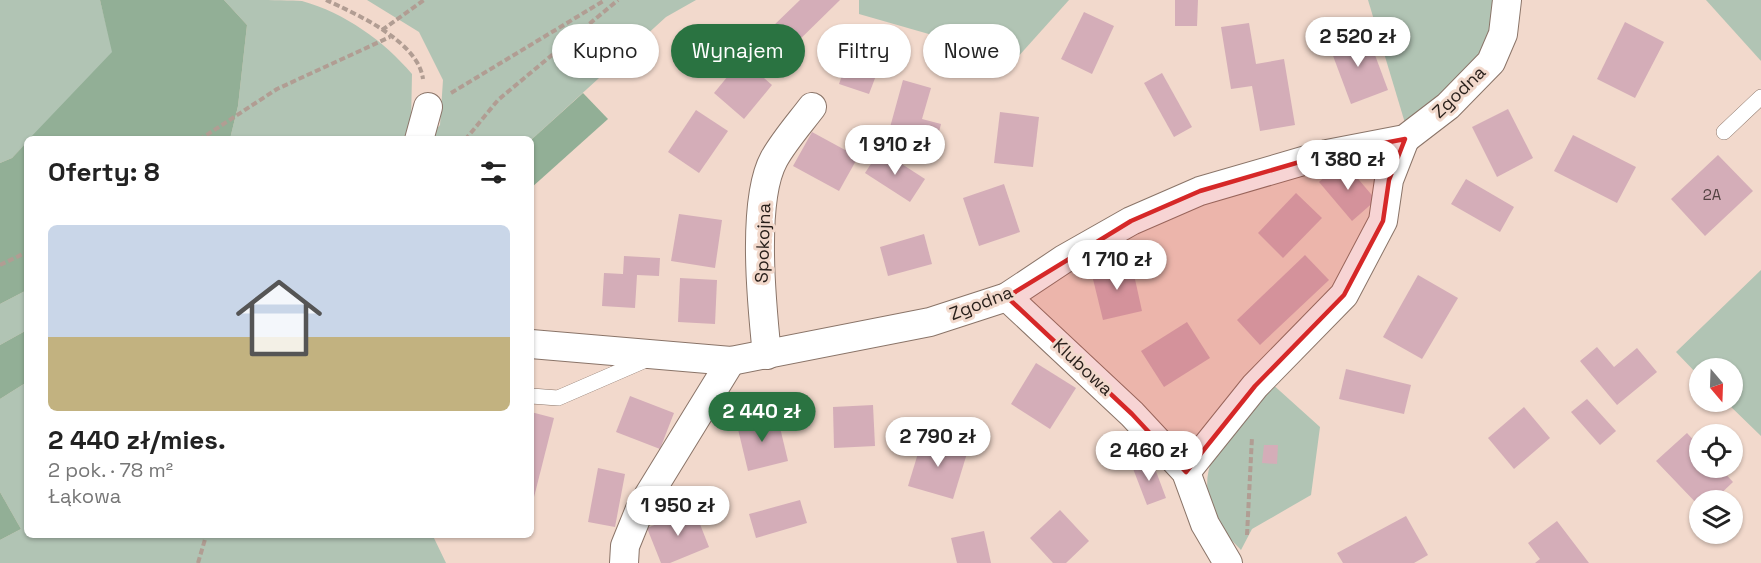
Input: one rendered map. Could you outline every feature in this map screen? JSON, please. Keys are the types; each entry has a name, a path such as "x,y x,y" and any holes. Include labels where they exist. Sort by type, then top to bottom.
{"street":[{"name":"Zgodna","path":"534,344 731,361 767,356 930,322 1007,297 1064,259 1122,227 1200,191 1327,154 1405,139 1448,106 1491,62 1503,34 1507,0"},
{"path":"420,136 428,107"},
{"name":"Spokojna","path":"767,356 761,287 763,199 773,161 812,107"},
{"path":"1186,472 1255,386 1344,295 1383,221 1389,180 1405,139"},
{"name":"Klubowa","path":"1007,297 1132,414 1186,472 1205,524 1228,563"},
{"path":"624,563 625,546 640,509 731,361"}],"lane":[{"path":"1724,132 1761,97"},
{"path":"534,396 558,398 657,355"}],"path":[{"path":"326,0 371,21 405,48 422,72 428,107 604,0"},
{"path":"382,30 424,0"},
{"path":"468,136 498,100 618,0"},
{"path":"205,136 277,89 390,37"},
{"path":"0,265 24,253"},
{"path":"1246,541 1255,386"},
{"path":"198,563 205,538"}],"highlighted area":[{"path":"1405,139 1389,180 1383,221 1344,295 1255,386 1186,472 1132,414 1007,297 1131,221 1200,191 1327,154"}],"green space":[{"path":"0,0 100,0 113,52 33,136 24,136 24,145 12,158 0,163"},
{"path":"100,0 224,0 247,25 238,106 231,136 32,136 112,52"},
{"path":"224,0 302,1 333,13 363,30 389,50 412,74 411,123 404,136 231,136 238,106 247,25"},
{"path":"367,0 696,0 658,24 552,24 552,78 599,78 534,137 430,136 440,125 443,80 419,32"},
{"path":"859,0 1069,0 1020,55 1020,24 923,24 923,32 911,29 911,24 894,24 859,14"},
{"path":"1368,0 1498,0 1492,42 1443,93 1405,123"},
{"path":"1706,0 1761,0 1761,61"},
{"path":"583,93 608,119 534,185 534,137"},
{"path":"24,145 24,292 0,304 0,163 12,158"},
{"path":"1761,270 1761,436 1736,412 1743,412 1743,358 1689,358 1689,366 1676,352"},
{"path":"24,292 24,332 0,345 0,304"},
{"path":"24,332 24,384 0,399 0,345"},
{"path":"1270,382 1320,427 1311,495 1252,529 1241,550 1217,522 1209,501 1207,481 1211,463 1219,446 1230,429"},
{"path":"24,384 24,538 434,538 446,563 0,563 0,540 21,529 0,492 0,399"},
{"path":"0,492 21,529 0,540"}],"building":[{"path":"800,0 840,0 805,34 805,24 775,24"},
{"path":"1175,0 1198,0 1197,26 1175,26"},
{"path":"1084,12 1114,26 1092,74 1061,59"},
{"path":"1625,22 1664,42 1635,98 1597,79"},
{"path":"1249,23 1256,64 1284,59 1295,125 1260,131 1252,86 1231,89 1221,27"},
{"path":"1366,31 1388,90 1351,104 1329,45"},
{"path":"1162,73 1192,127 1174,137 1144,83"},
{"path":"726,78 764,78 772,85 744,119 714,93"},
{"path":"841,78 875,78 869,94 839,84"},
{"path":"903,80 931,88 922,119 941,124 936,144 889,131"},
{"path":"1508,109 1533,158 1497,177 1472,127"},
{"path":"696,110 728,131 699,173 668,152"},
{"path":"1000,112 1039,117 1033,167 994,163"},
{"path":"812,132 858,157 839,191 793,166"},
{"path":"1573,135 1636,167 1617,203 1554,171"},
{"path":"880,150 925,179 910,202 865,173"},
{"path":"1718,155 1753,191 1705,236 1671,199"},
{"path":"1343,161 1376,200 1352,221 1319,182"},
{"path":"1466,179 1514,207 1500,232 1451,204"},
{"path":"1004,184 1020,232 979,246 963,198"},
{"path":"1296,193 1322,218 1283,258 1258,233"},
{"path":"679,214 722,220 715,268 671,261"},
{"path":"924,234 932,264 888,276 880,247"},
{"path":"1305,255 1329,280 1260,345 1237,320"},
{"path":"624,256 660,258 659,276 637,275 635,308 602,306 604,273 623,274"},
{"path":"1131,261 1142,311 1103,320 1091,271"},
{"path":"1418,275 1458,298 1422,359 1383,337"},
{"path":"680,278 717,280 715,324 678,322"},
{"path":"1187,322 1210,358 1164,387 1141,351"},
{"path":"1597,347 1614,367 1637,348 1657,372 1617,405 1580,361"},
{"path":"1036,363 1076,388 1050,429 1011,404"},
{"path":"1346,369 1411,385 1404,414 1339,399"},
{"path":"630,396 674,413 660,449 616,432"},
{"path":"1587,399 1616,431 1600,445 1571,412"},
{"path":"873,405 875,446 834,448 833,407"},
{"path":"1524,407 1550,438 1514,469 1488,438"},
{"path":"534,413 554,418 534,497"},
{"path":"777,415 788,461 748,471 737,425"},
{"path":"1687,433 1689,435 1689,478 1729,478 1733,482 1725,490 1689,490 1689,496 1656,461"},
{"path":"923,437 968,450 953,499 908,486"},
{"path":"1264,445 1278,445 1277,464 1262,463"},
{"path":"1151,458 1166,498 1147,505 1132,466"},
{"path":"598,468 625,474 615,527 588,522"},
{"path":"800,500 807,523 756,538 749,514"},
{"path":"694,509 709,547 670,563 661,563 647,528"},
{"path":"1060,510 1089,541 1066,563 1053,563 1030,538"},
{"path":"1406,516 1428,555 1414,563 1343,563 1337,553"},
{"path":"1557,521 1589,563 1535,563 1540,559 1528,543"},
{"path":"984,531 991,563 957,563 951,538"}]}
